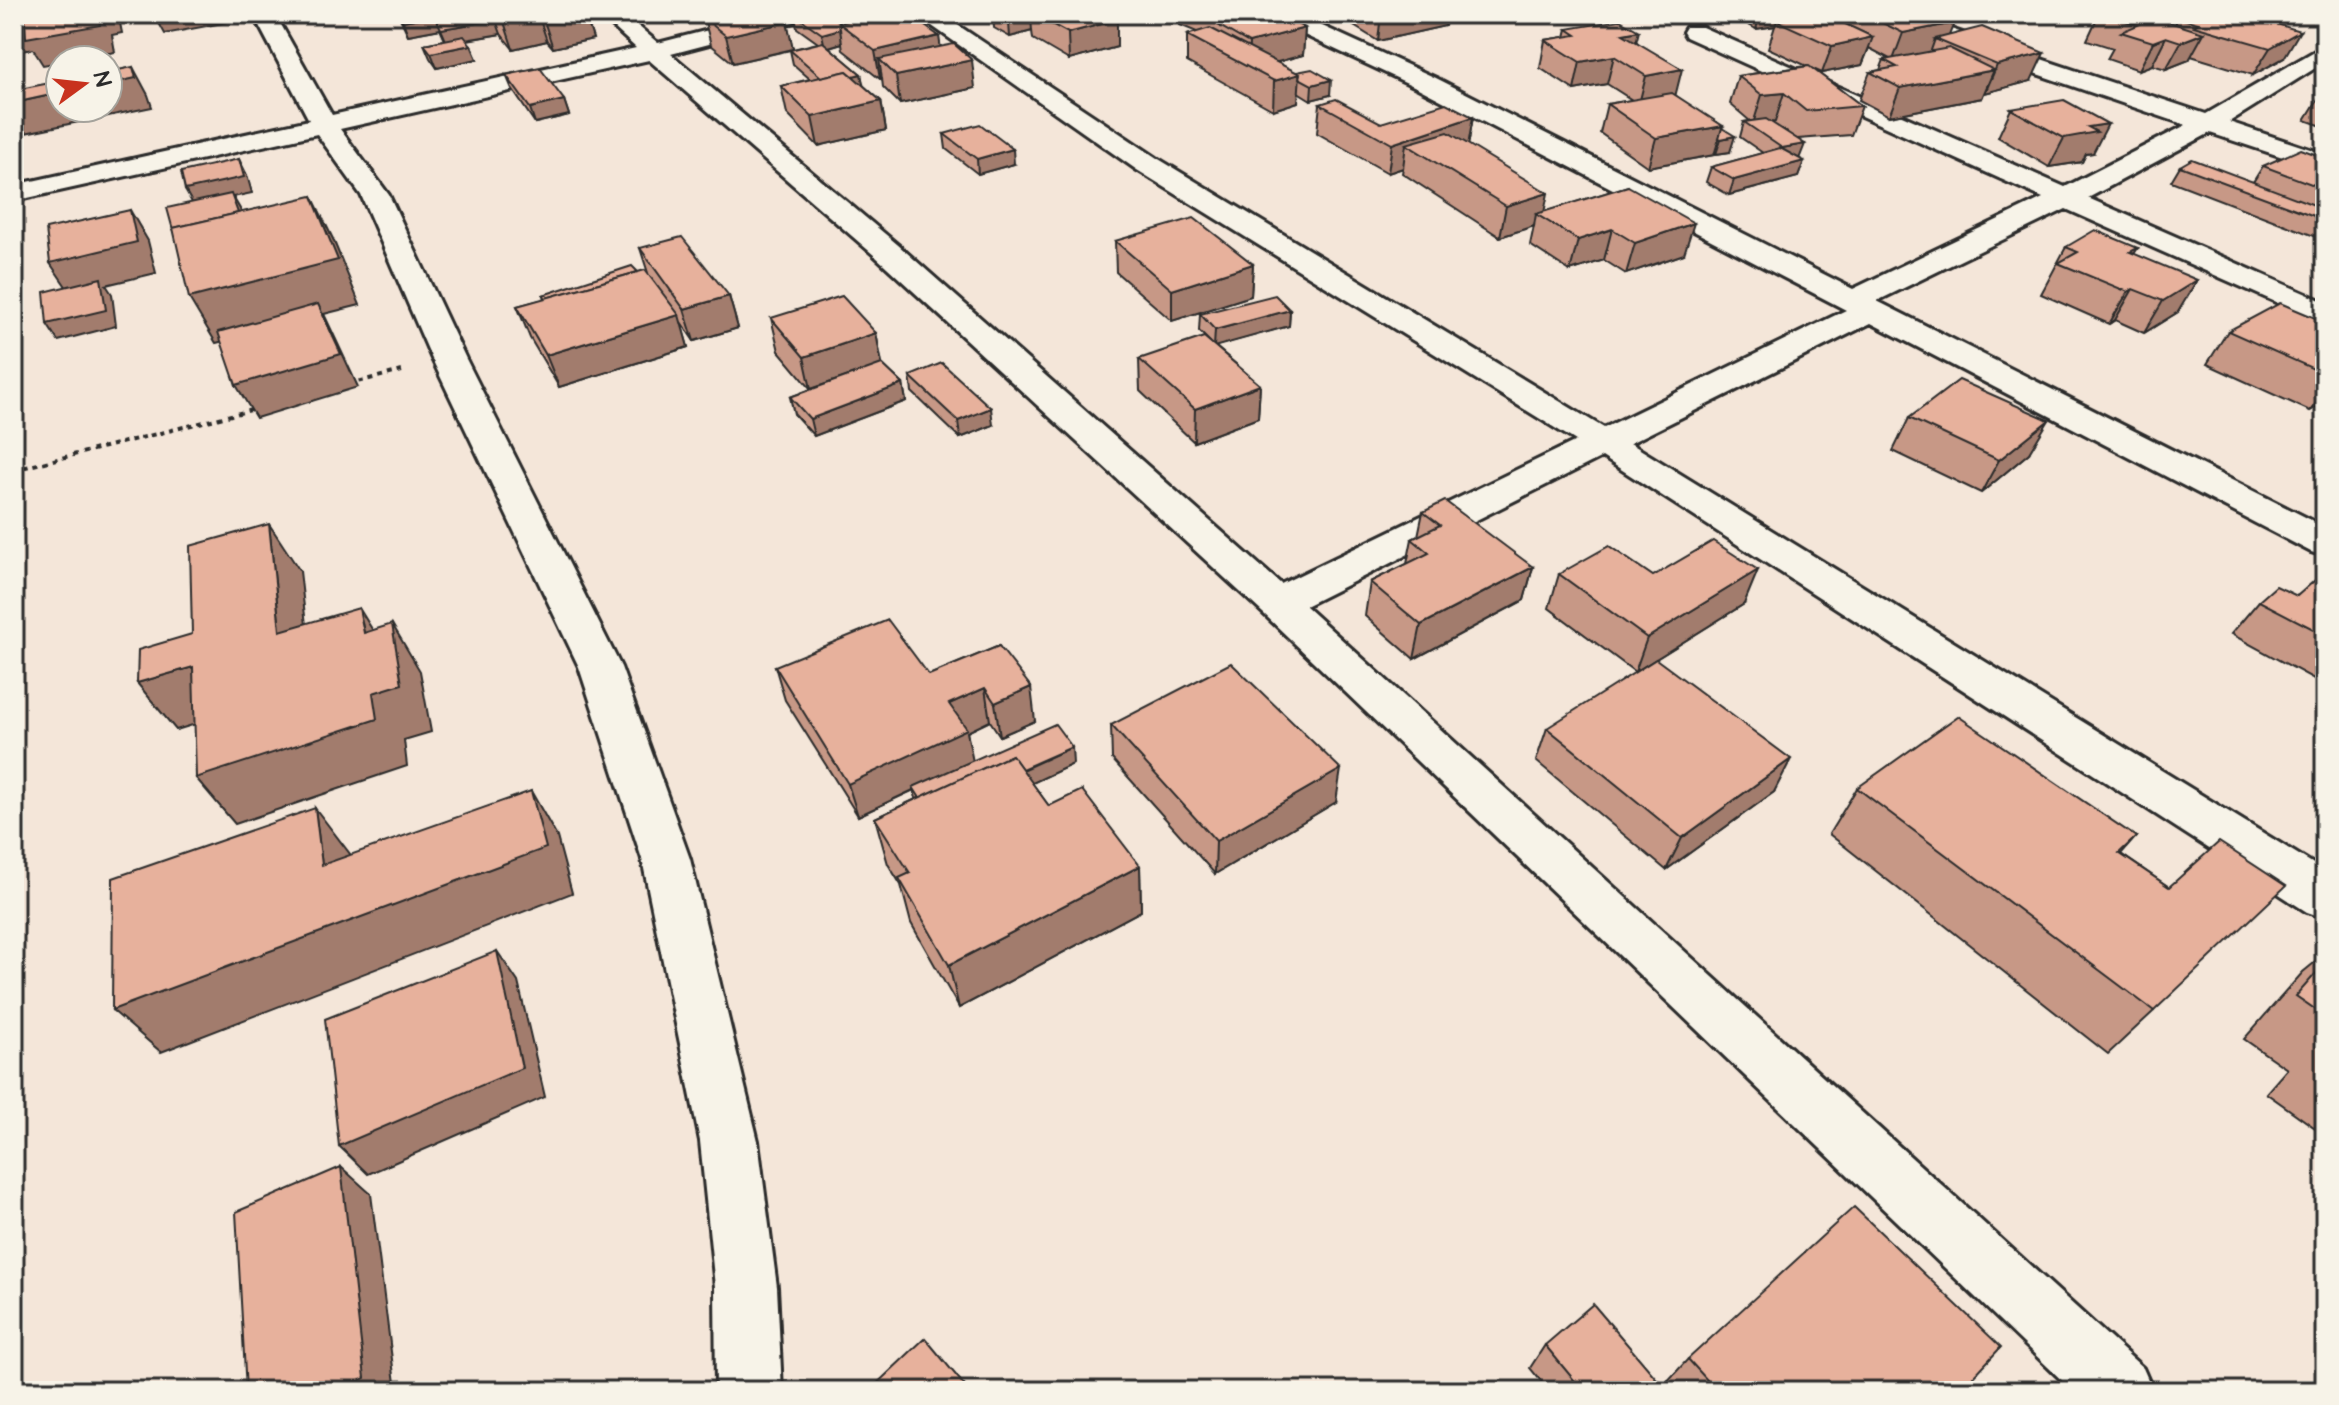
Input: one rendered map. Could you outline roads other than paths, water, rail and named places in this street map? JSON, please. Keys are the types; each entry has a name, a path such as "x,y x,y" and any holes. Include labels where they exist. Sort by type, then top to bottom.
{"street":[{"path":"264,14 325,126 375,195 449,359 600,667 666,859 729,1141 746,1287 749,1391"},
{"path":"610,14 886,250 1277,603 2120,1391"},
{"path":"14,193 651,52 797,14"},
{"path":"926,14 1147,164 1603,442 2325,897"},
{"path":"1278,14 1427,83 2325,543"},
{"path":"1884,14 2325,163"},
{"path":"1694,32 2325,314"},
{"path":"2295,39 2325,50"},
{"path":"1277,603 1603,442 2211,122 2325,50"}]}
